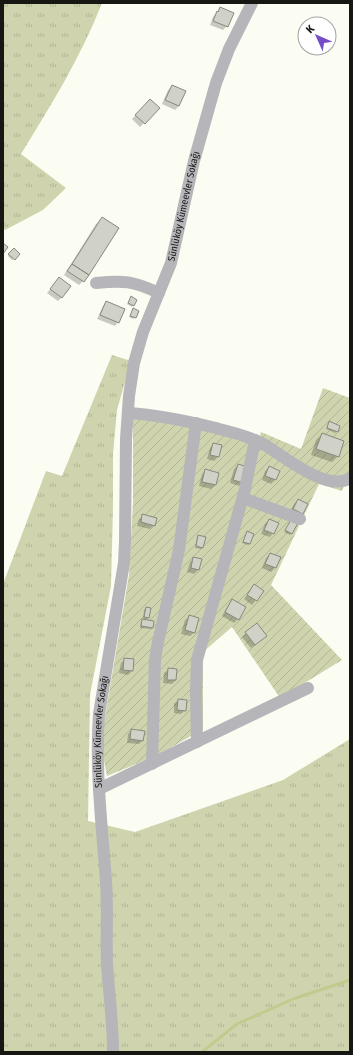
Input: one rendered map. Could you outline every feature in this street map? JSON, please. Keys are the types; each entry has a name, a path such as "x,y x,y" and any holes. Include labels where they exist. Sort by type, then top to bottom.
{"street":[{"name":"Sünlüköy Kümeevler Sokağı","path":"113,1052 113,1029 107,964 106,884 99,789 98,752 100,714 124,563 126,439 129,396 134,363 144,332 171,263 194,161 216,83 229,49 252,3"},
{"path":"96,283 113,281 133,282 159,293"},
{"path":"128,413 155,415 237,433 255,440 298,467 318,476 336,482 343,482 350,478"},
{"path":"152,764 155,665 158,642 179,550 196,423"},
{"path":"197,742 196,692 198,656 243,498 255,440"},
{"path":"243,498 300,519"},
{"path":"99,789 308,688"}],"green space":[{"path":"3,3 102,3 75,62 21,154 66,188 43,210 5,230 3,228"},
{"path":"112,355 131,361 117,410 113,454 111,586 90,695 88,821 135,832 283,780 350,739 350,1052 3,1052 3,584 46,471 62,476"},
{"path":"323,388 350,398 350,470 342,491 319,484 271,585 342,660 280,698 232,627 203,652 203,729 158,755 107,776 102,751 103,728 129,575 133,503 133,417 190,426 258,443 261,432 301,449"}],"building":[{"path":"220,7 234,13 228,27 213,21"},
{"path":"172,85 186,91 179,106 165,100"},
{"path":"150,99 160,108 145,124 135,115"},
{"path":"102,217 119,228 89,275 72,264"},
{"path":"3,243 8,247 3,254"},
{"path":"14,248 20,254 15,260 8,254"},
{"path":"72,264 89,275 84,282 67,271"},
{"path":"59,277 71,286 62,298 50,289"},
{"path":"131,296 137,300 134,306 128,303"},
{"path":"106,301 125,309 119,323 100,315"},
{"path":"133,308 139,311 136,318 130,316"},
{"path":"329,421 340,426 338,432 327,428"},
{"path":"322,433 344,441 339,457 316,449"},
{"path":"213,443 222,445 219,457 210,455"},
{"path":"238,464 248,467 244,483 233,480"},
{"path":"269,466 280,471 276,480 265,476"},
{"path":"205,469 219,473 216,485 202,482"},
{"path":"298,499 308,504 303,514 293,509"},
{"path":"142,514 157,518 155,526 141,522"},
{"path":"269,519 279,523 274,534 264,530"},
{"path":"291,520 298,523 292,534 285,530"},
{"path":"247,531 254,534 250,544 243,542"},
{"path":"198,535 206,537 203,548 196,546"},
{"path":"270,553 281,557 276,568 265,564"},
{"path":"193,557 202,559 199,570 191,568"},
{"path":"254,584 264,591 257,601 247,595"},
{"path":"232,599 246,607 239,620 225,612"},
{"path":"146,607 151,608 149,618 144,617"},
{"path":"189,615 199,618 195,633 185,630"},
{"path":"142,619 154,621 153,628 141,626"},
{"path":"257,623 267,636 255,645 245,632"},
{"path":"124,658 134,659 133,671 123,670"},
{"path":"168,668 177,669 176,680 167,680"},
{"path":"178,699 187,700 186,711 177,710"},
{"path":"131,729 145,731 143,741 130,739"}],"waterway":[{"path":"202,1052 237,1024 293,999 350,980"}]}
